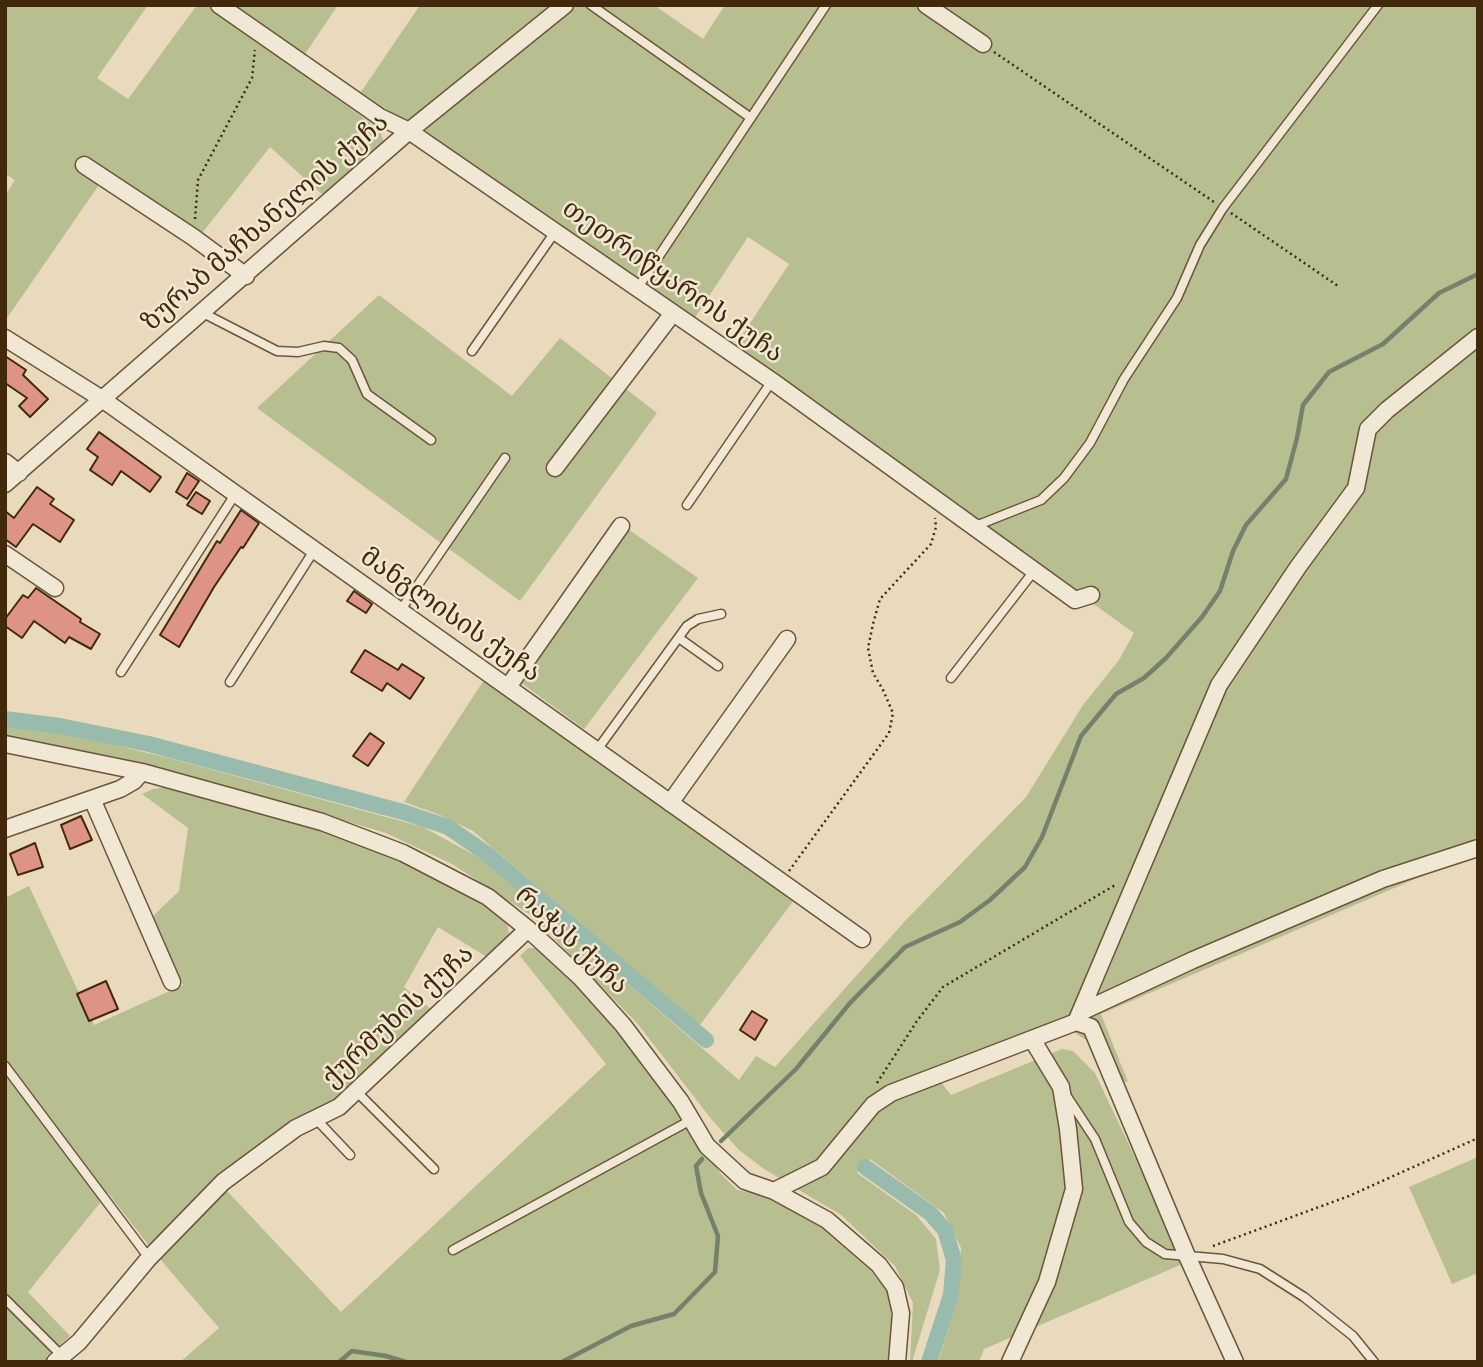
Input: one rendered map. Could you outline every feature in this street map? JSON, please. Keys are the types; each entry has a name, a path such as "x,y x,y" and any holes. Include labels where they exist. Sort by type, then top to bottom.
{"street":[{"name":"თეთრიწყაროს ქუჩა","path":"219,5 380,117 409,131 772,381 1075,600 1091,595"},
{"name":"ზურაბ მაჩხანელის ქუჩა","path":"5,484 409,131 565,5"},
{"path":"926,5 983,44"},
{"path":"84,164 246,276"},
{"path":"555,468 673,313"},
{"path":"1078,1017 1219,685 1298,566 1356,488 1368,429 1387,410 1478,337"},
{"name":"მანგლისის ქუჩა","path":"5,338 102,399 862,939"},
{"path":"5,462 19,473"},
{"path":"508,687 621,526"},
{"path":"5,554 55,588"},
{"path":"670,803 787,639"},
{"name":"რაჭას ქუჩა","path":"5,744 142,772 322,822 403,853 488,897 580,977 623,1025 681,1102 707,1146 745,1181 774,1191 827,1220 879,1265 895,1287 901,1313 897,1362"},
{"path":"5,829 120,789 134,781 142,772"},
{"path":"92,799 172,982"},
{"path":"774,1191 822,1167 873,1105 891,1093 1032,1039 1193,960 1383,879 1478,848"},
{"name":"ქურმუხის ქუჩა","path":"59,1359 79,1342 183,1220 223,1182 296,1128 339,1107 528,929"},
{"path":"1078,1017 1091,1027 1187,1256 1235,1362"},
{"path":"1010,1362 1047,1282 1074,1189 1061,1087 1032,1039"}],"lane":[{"path":"591,5 751,118"},
{"path":"638,289 826,5"},
{"path":"973,527 1041,500 1064,478 1090,443 1124,379 1165,319 1200,245 1223,208 1378,5"},
{"path":"472,351 555,232"},
{"path":"203,313 277,351 299,352 324,346 340,348 352,360 367,394 431,440"},
{"path":"687,505 772,381"},
{"path":"400,611 505,458"},
{"path":"121,672 236,493"},
{"path":"230,682 315,550"},
{"path":"951,678 1034,571"},
{"path":"597,751 687,626 698,619 721,614"},
{"path":"678,638 718,666"},
{"path":"5,1066 149,1258"},
{"path":"1061,1087 1095,1139 1129,1222 1146,1242 1166,1254 1223,1259 1261,1269 1304,1297 1353,1336 1374,1362"},
{"path":"356,1091 434,1169"},
{"path":"316,1119 350,1155"},
{"path":"453,1250 691,1120"},
{"path":"5,1299 59,1359"}],"path":[{"path":"193,237 198,180 252,78 257,33"},
{"path":"983,44 1338,286"},
{"path":"781,881 889,733 893,713 873,673 868,648 880,599 931,544 936,527 932,497"},
{"path":"875,1087 917,1021 943,987 1118,884"},
{"path":"1187,1256 1349,1196 1478,1138"}],"green space":[{"path":"5,5 148,5 97,78 128,99 197,5 206,5 379,129 384,142 371,161 325,197 270,147 195,242 101,182 5,321 5,195 15,180 5,174"},
{"path":"234,5 338,5 305,54"},
{"path":"420,5 558,5 410,126 361,92"},
{"path":"575,5 654,5 703,39 725,5 1478,5 1478,852 1101,1014 1128,1082 1118,1081 1096,1047 1059,1022 937,1077 951,1095 1062,1049 1073,1051 1095,1073 1185,1263 984,1349 979,1362 938,1362 958,1298 961,1248 944,1213 870,1159 857,1173 916,1215 936,1239 940,1270 910,1362 913,1303 895,1266 841,1215 764,1169 739,1150 712,1120 637,1023 532,916 452,864 386,833 250,793 140,764 5,735 5,722 64,733 169,758 423,827 485,861 739,1080 756,1056 775,1067 905,921 1026,797 1083,705 1119,660 1134,633 735,346 789,264 748,237 694,319 424,131"},
{"path":"379,295 512,396 560,338 657,413 520,601 257,408"},
{"path":"625,527 698,578 584,729 513,677"},
{"path":"486,677 795,899 699,1026 473,831 404,802"},
{"path":"166,787 314,825 408,862 487,907 507,923 509,934 487,957 438,927 404,987 432,1010 328,1107 290,1123 226,1169 150,1247 108,1193 28,1292 70,1336 46,1357 50,1362 5,1362 5,898 29,886 94,1025 183,985 152,917 179,891 188,828 142,794"},
{"path":"528,948 537,948 597,1006 721,1174 737,1190 772,1197 819,1226 874,1274 890,1295 893,1348 889,1362 180,1362 219,1328 160,1259 227,1191 341,1312 606,1064 520,956"},
{"path":"1478,1157 1478,1273 1452,1284 1409,1187"}],"building":[{"path":"5,356 26,370 23,375 48,399 30,417 19,406 27,398 5,383"},
{"path":"99,432 161,477 150,492 121,471 112,485 90,470 98,457 87,449"},
{"path":"187,473 199,481 187,499 176,492"},
{"path":"37,487 54,499 50,504 74,520 60,542 33,524 16,547 5,539 5,511 14,518"},
{"path":"196,492 210,501 202,514 187,505"},
{"path":"241,510 259,523 214,587 179,647 160,635 217,541 220,543"},
{"path":"36,588 100,634 91,649 69,637 65,643 34,621 22,638 5,626 5,619 23,595 28,598"},
{"path":"354,591 372,604 366,613 347,601"},
{"path":"365,650 398,670 402,664 424,678 410,699 387,683 382,691 351,672"},
{"path":"370,733 384,743 368,766 353,756"},
{"path":"81,816 92,840 70,849 61,825"},
{"path":"35,843 43,867 18,875 10,854"},
{"path":"106,981 118,1009 89,1021 77,994"},
{"path":"752,1011 767,1020 755,1040 740,1030"}],"waterway":[{"path":"721,1141 796,1069 850,1003 905,947 960,922 990,900 1025,867 1042,837 1081,736 1116,694 1144,678 1166,658 1202,617 1220,591 1233,551 1246,525 1286,479 1303,405 1329,372 1383,344 1439,293 1478,274"},
{"path":"5,719 60,726 149,744 403,812 448,827 487,854 706,1040"},
{"path":"562,1362 631,1326 674,1314 715,1272 718,1236 701,1193 696,1166 702,1159"},
{"path":"865,1167 930,1213 945,1230 954,1260 951,1295 929,1362"},
{"path":"339,1362 352,1351 406,1362"}]}
